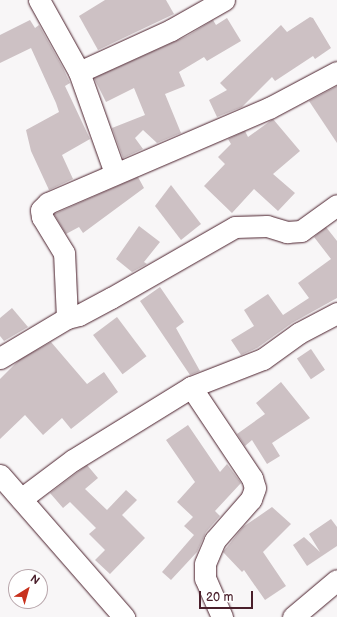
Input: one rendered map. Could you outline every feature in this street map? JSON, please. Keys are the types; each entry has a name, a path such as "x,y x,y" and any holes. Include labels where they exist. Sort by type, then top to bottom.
{"street":[{"path":"39,0 79,72 115,173"},
{"path":"79,72 171,30 224,0"},
{"path":"66,318 64,253 42,217 41,210 48,203 269,108 337,72"},
{"path":"0,358 66,318 111,298 235,227 267,226 287,232 302,231 337,204"},
{"path":"21,499 73,460 191,387 263,359 299,333 337,314"},
{"path":"191,387 252,478 254,488 252,499 215,540 205,564 205,578 222,617"},
{"path":"0,475 124,617"},
{"path":"293,617 337,580"}],"building":[{"path":"105,0 166,0 174,14 98,50 79,16"},
{"path":"310,17 313,18 331,48 315,59 313,56 275,81 272,77 242,107 217,117 209,100 227,90 220,83 281,25 287,32"},
{"path":"227,18 241,41 207,61 204,57 179,72 185,86 165,94 181,133 157,143 143,130 135,138 143,149 123,158 112,128 145,115 134,88 106,102 94,78 187,36 213,20 216,25"},
{"path":"30,20 35,28 39,25 63,68 70,83 65,86 90,139 62,155 73,179 49,190 31,151 26,130 59,112 56,103 31,48 0,63 0,35"},
{"path":"337,86 337,143 309,101"},
{"path":"273,119 300,151 273,174 295,193 278,211 254,189 232,213 204,186 225,164 218,157 231,144 228,139 245,131 248,137"},
{"path":"138,177 144,188 83,233 79,227 66,234 54,214"},
{"path":"171,185 201,224 181,240 155,206"},
{"path":"139,226 160,242 144,262 147,264 132,272 116,259"},
{"path":"326,227 337,241 337,298 292,323 257,348 241,355 231,340 254,326 244,310 268,294 283,315 309,298 298,283 331,259 314,237"},
{"path":"160,287 184,322 176,328 200,371 190,375 140,301"},
{"path":"12,308 28,327 4,341 0,336 0,318"},
{"path":"117,317 146,356 123,374 93,335"},
{"path":"51,342 87,384 104,372 118,392 71,429 62,418 43,435 25,415 0,439 0,379 19,360"},
{"path":"311,349 325,370 311,379 297,359"},
{"path":"281,382 310,418 272,443 280,456 267,464 252,440 245,446 237,434 265,414 256,403"},
{"path":"188,425 220,472 227,464 241,483 215,511 220,516 206,532 197,552 171,580 162,572 194,535 184,526 193,517 177,502 195,482 166,440"},
{"path":"87,465 98,478 85,489 107,510 126,490 137,500 122,515 145,538 110,574 95,560 105,550 89,534 96,528 70,502 63,508 50,493"},
{"path":"272,507 291,524 263,552 286,586 265,600 244,570 242,572 223,552 243,527"},
{"path":"331,519 337,527 337,546 307,566 293,545 304,537 320,552 309,534"}]}
